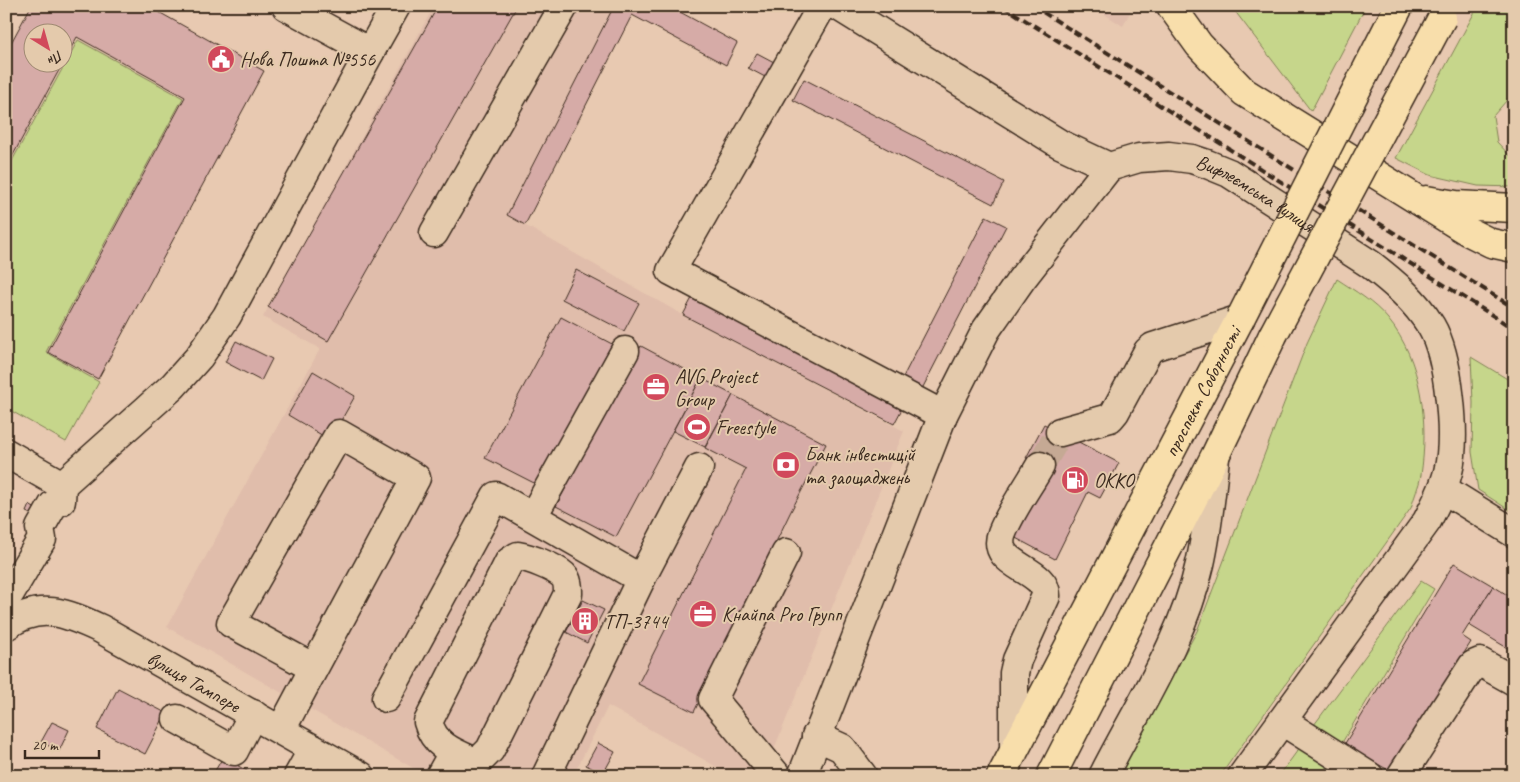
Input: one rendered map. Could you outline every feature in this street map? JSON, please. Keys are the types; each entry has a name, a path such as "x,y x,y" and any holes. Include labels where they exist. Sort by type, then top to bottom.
{"main road":[{"path":"1171,6 1199,44 1244,92 1477,236 1491,243 1514,248"},
{"path":"1192,6 1207,29 1278,112"},
{"name":"проспект Соборності","path":"1001,776 1240,319 1400,6"},
{"name":"проспект Соборності","path":"1051,776 1215,456 1273,335 1446,12"},
{"path":"1414,198 1456,205 1514,208"}],"street":[{"path":"286,6 370,52"},
{"path":"10,606 42,539 40,528 53,504 62,493 173,386 199,357 227,316 396,6"},
{"path":"434,233 564,6"},
{"path":"822,6 671,271 942,415"},
{"path":"802,776 942,415 986,330 1021,280 1109,167 1060,144 838,6"},
{"name":"Вифлеємська вулиця","path":"1109,167 1140,158 1169,156 1192,159 1228,173 1392,280 1413,301 1432,328 1444,362 1450,405 1451,446 1449,470 1443,489 1427,521 1242,776"},
{"path":"1060,432 1110,418 1116,412 1148,351 1153,347 1240,319"},
{"path":"533,516 625,351"},
{"path":"280,730 314,668 416,478 339,434 231,623 314,668"},
{"path":"6,453 62,493"},
{"path":"1103,776 1168,652 1188,604 1200,564 1215,456"},
{"path":"1014,748 1014,673 1017,660 1046,596 1046,590 1040,580 1010,560 1004,553 1001,534 1040,466"},
{"path":"546,776 641,579 699,468"},
{"path":"1443,489 1514,533"},
{"path":"386,698 496,496 641,579"},
{"path":"776,776 713,699 786,553"},
{"path":"518,556 531,558 563,575 568,584 568,594 490,750 482,758 473,761 446,764 428,722 509,562 518,556"},
{"name":"вулиця Тампере","path":"10,606 72,616 101,629 361,776"},
{"path":"1401,776 1472,665 1480,662 1514,681"},
{"path":"177,719 234,751 253,714"},
{"path":"1282,721 1370,776"},
{"path":"816,736 842,748 864,776"},
{"path":"298,776 313,748"}],"shaded area":[{"path":"434,6 614,6 507,215 683,315 904,431 763,776 733,776 608,706 573,776 427,776 167,627 320,349 263,317"},
{"path":"1092,6 1133,6 1123,26"}],"green space":[{"path":"1231,6 1366,6 1311,111"},
{"path":"1478,6 1514,6 1514,92 1493,116 1497,142 1514,160 1514,187 1478,186 1430,175 1396,158"},
{"path":"78,40 183,98 46,352 99,382 66,442 6,408 6,172 61,72 72,72 72,51"},
{"path":"1337,279 1383,313 1400,335 1409,353 1420,393 1424,434 1421,475 1411,508 1220,776 1117,776 1197,631 1307,343"},
{"path":"1471,357 1514,383 1514,513 1478,490 1472,452 1473,403"},
{"path":"1421,581 1434,589 1340,746 1311,729"},
{"path":"1303,743 1358,776 1279,776"}],"building":[{"path":"31,6 148,6 264,71 98,379 48,352 185,97 77,37 72,46 72,22 22,22"},
{"path":"438,6 517,6 328,341 268,307"},
{"path":"614,6 669,6 737,43 726,65 632,15 525,225 507,215"},
{"path":"22,23 22,72 58,72 6,168 6,52"},
{"path":"757,53 774,62 765,77 748,68"},
{"path":"804,79 1004,182 993,204 793,100"},
{"path":"986,216 1006,226 922,389 902,379"},
{"path":"576,270 639,303 624,331 562,299"},
{"path":"692,298 903,407 894,424 683,315"},
{"path":"561,317 612,344 536,484 485,458"},
{"path":"236,341 272,359 261,381 225,362"},
{"path":"641,346 701,378 616,537 556,506"},
{"path":"313,371 355,396 330,440 288,415"},
{"path":"701,378 733,395 705,447 673,431"},
{"path":"733,395 826,444 790,513 694,712 638,684 746,469 705,448"},
{"name":"ОККО","path":"1044,424 1119,463 1100,498 1088,492 1055,559 1010,535 1045,469 1026,458"},
{"path":"29,505 36,509 33,515 26,512"},
{"path":"1454,563 1493,586 1462,636 1471,642 1390,771 1344,745"},
{"path":"1493,586 1514,599 1514,652 1469,625"},
{"name":"ТП-3744","path":"583,600 604,610 587,643 566,632"},
{"path":"118,688 166,713 145,754 97,729"},
{"path":"52,722 69,730 59,751 41,742"},
{"path":"598,743 615,752 603,774 586,765"},
{"path":"223,757 252,774 251,776 212,776"}],"tunnel":[{"path":"1040,466 1060,432"}],"railway":[{"path":"1003,6 1514,329"},
{"path":"1033,6 1514,308"}],"place":[{"name":"Нова Пошта №556","path":"221,59"},
{"name":"AVG Project Group","path":"656,387"},
{"name":"Freestyle","path":"697,427"},
{"name":"Банк інвестицій та заощаджень","path":"786,465"},
{"name":"ОККО","path":"1075,480"},
{"name":"Кнайпа Pro Групп","path":"703,614"},
{"name":"ТП-3744","path":"585,621"}]}
